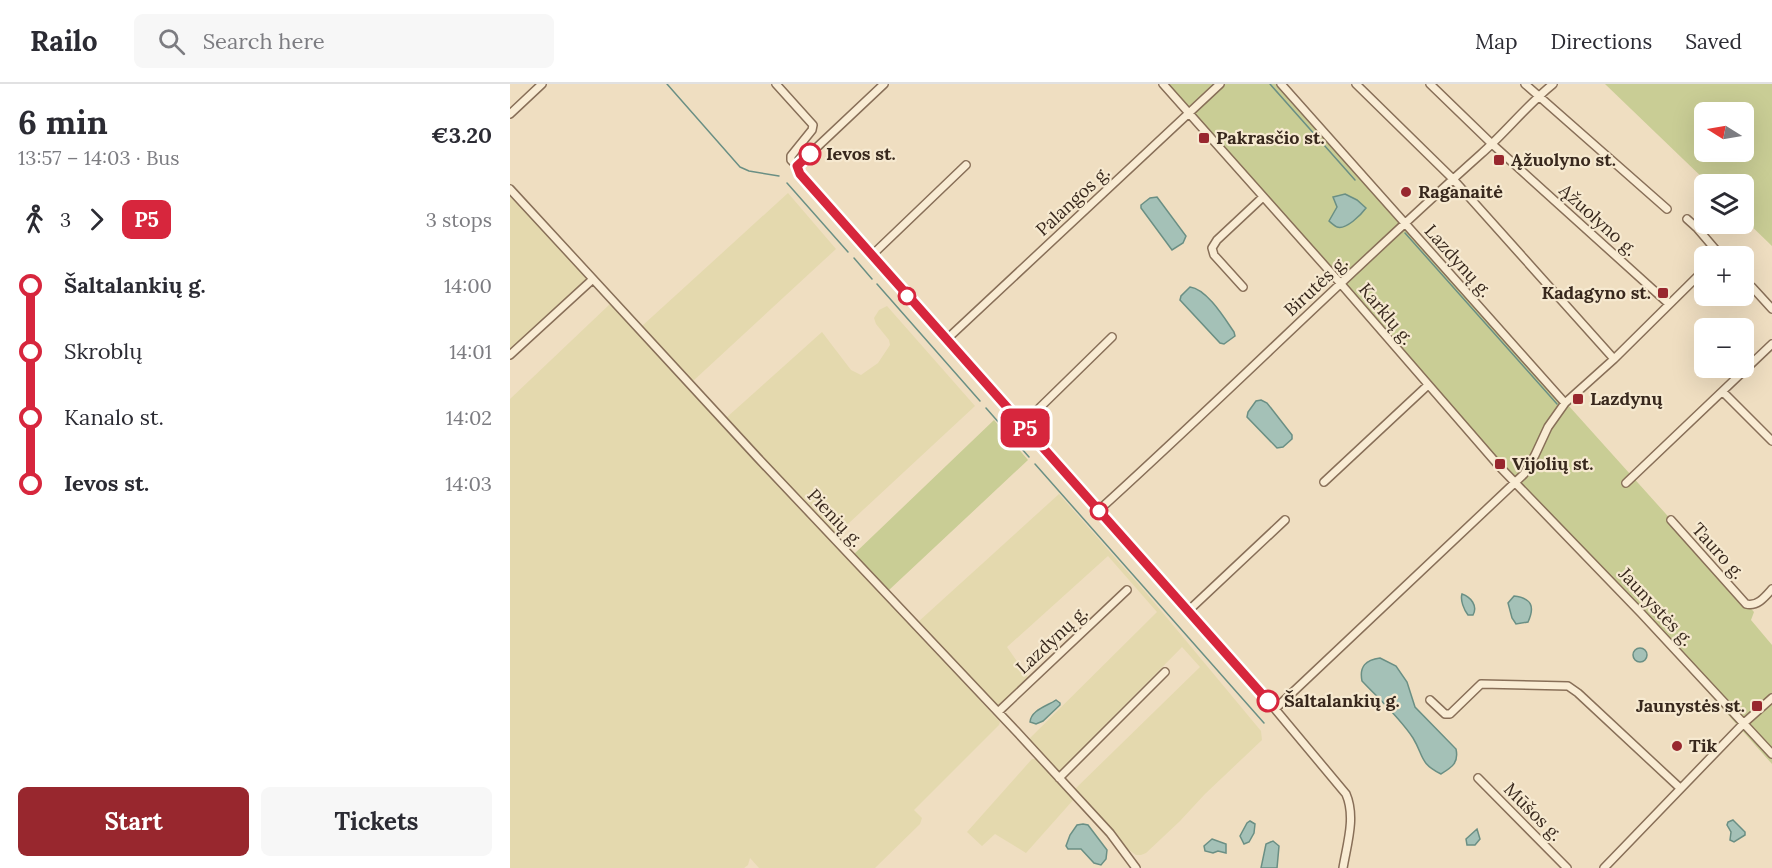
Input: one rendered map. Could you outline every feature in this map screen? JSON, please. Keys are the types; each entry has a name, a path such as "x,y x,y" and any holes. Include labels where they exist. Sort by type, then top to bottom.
{"street":[{"path":"510,114 542,84"},
{"path":"776,84 813,125 812,130 791,156 800,174 1275,709 1346,794 1351,816 1343,868"},
{"path":"797,166 884,84"},
{"name":"Karklų g.","path":"1163,84 1341,284 1427,386 1515,483"},
{"name":"Palangos g.","path":"947,339 1220,84"},
{"name":"Lazdynų g.","path":"1281,84 1565,403"},
{"path":"1356,84 1453,179 1614,359"},
{"name":"Ąžuolyno g.","path":"1430,84 1492,144 1669,304"},
{"path":"1525,84 1667,209"},
{"name":"Birutės g.","path":"1099,510 1191,426 1404,223 1492,144 1538,96 1553,84"},
{"path":"871,256 966,165"},
{"name":"Pienių g.","path":"510,189 758,458 1110,833 1136,868"},
{"path":"1243,287 1214,255 1212,248 1217,240 1263,197"},
{"path":"1687,219 1712,246"},
{"path":"510,355 593,279"},
{"path":"1275,709 1524,474 1548,427 1565,403 1614,359 1694,280"},
{"path":"1754,289 1772,309"},
{"path":"1022,425 1112,337"},
{"path":"1626,483 1772,344"},
{"path":"1324,482 1427,386"},
{"path":"1723,392 1772,441"},
{"name":"Jaunystės g.","path":"1515,483 1772,754"},
{"path":"1187,612 1285,519"},
{"name":"Tauro g.","path":"1671,520 1746,604 1751,606 1758,603 1772,589"},
{"name":"Lazdynų g.","path":"998,712 1127,590"},
{"path":"1059,778 1165,672"},
{"path":"1430,700 1445,714 1450,714 1481,684 1568,686 1680,788"},
{"path":"1604,868 1744,723 1772,698"},
{"name":"Mūšos g.","path":"1478,778 1567,868"}],"shaded area":[{"path":"788,193 836,249 692,382 642,326"},
{"path":"510,194 589,278 510,352"},
{"path":"610,304 842,549 1000,722 914,810 922,818 920,824 875,868 759,868 750,858 748,865 744,868 510,868 510,399"},
{"path":"887,306 975,406 835,536 726,418 822,332 851,370 861,375 878,363 890,345 874,318 879,310"},
{"path":"1059,494 1148,595 1261,731 1262,740 1180,821 1141,855 1136,855 1129,850 1075,789 1200,667 1182,647 1059,772 1028,740 1157,612 1108,556 1007,647 1028,677 998,707 918,622"},
{"path":"1032,759 1037,759 1074,799 1026,853 995,834 982,846 967,832"}],"green space":[{"path":"1163,84 1281,84 1561,402 1568,405 1754,612 1751,620 1772,645 1772,764 1528,498"},
{"path":"1605,84 1772,84 1772,246 1754,229 1754,174 1699,174"},
{"path":"994,420 1028,460 889,590 853,555"}],"water":[{"path":"1345,194 1366,208 1349,224 1337,227 1329,221 1337,207 1333,197"},
{"path":"1157,197 1186,236 1183,243 1172,250 1141,208 1141,205 1150,198"},
{"path":"1190,287 1203,293 1215,305 1235,336 1224,344 1220,343 1180,300"},
{"path":"1261,400 1267,403 1292,435 1292,439 1283,447 1277,448 1247,417 1256,401"},
{"path":"1462,594 1473,602 1475,608 1473,615 1468,615 1465,610"},
{"path":"1514,596 1525,599 1530,604 1531,612 1528,622 1516,624 1512,618 1508,603"},
{"path":"1640,648 1645,650 1647,655 1645,660 1640,662 1635,660 1633,655 1635,650"},
{"path":"1380,658 1396,666 1407,682 1415,707 1456,749 1454,764 1441,774 1425,763 1407,730 1362,681 1362,671 1365,665 1371,660"},
{"path":"1056,700 1060,705 1043,721 1036,724 1030,722 1036,711"},
{"path":"1733,820 1745,832 1745,835 1734,842 1730,840 1731,832 1727,825"},
{"path":"1250,821 1255,824 1254,833 1249,842 1244,844 1240,836"},
{"path":"1077,825 1088,825 1107,850 1106,859 1101,865 1094,863 1081,849 1068,849 1066,846"},
{"path":"1477,829 1480,839 1475,845 1467,845 1466,839"},
{"path":"1212,839 1226,844 1226,853 1205,851 1204,846"},
{"path":"1273,841 1279,846 1277,868 1261,868 1266,844"}],"waterway":[{"path":"667,84 740,167 749,171 779,176"},
{"path":"1270,84 1355,180"},
{"path":"787,183 848,252"},
{"path":"1405,233 1557,404"},
{"path":"854,258 872,279"},
{"path":"877,284 980,401"},
{"path":"986,408 1029,457"},
{"path":"1035,464 1264,723"}],"bus line":[{"name":"P5","path":"810,154 797,166 800,174 1268,701"}],"place":[{"name":"Pakrasčio st.","path":"1204,138"},
{"name":"Ievos st.","path":"810,154"},
{"name":"Ąžuolyno st.","path":"1499,160"},
{"name":"Raganaitė","path":"1406,192"},
{"name":"Kadagyno st.","path":"1663,293"},
{"name":"Lazdynų","path":"1578,399"},
{"name":"Vijolių st.","path":"1500,464"},
{"name":"Šaltalankių g.","path":"1268,701"},
{"name":"Jaunystės st.","path":"1757,706"},
{"name":"Tik","path":"1677,746"}]}
